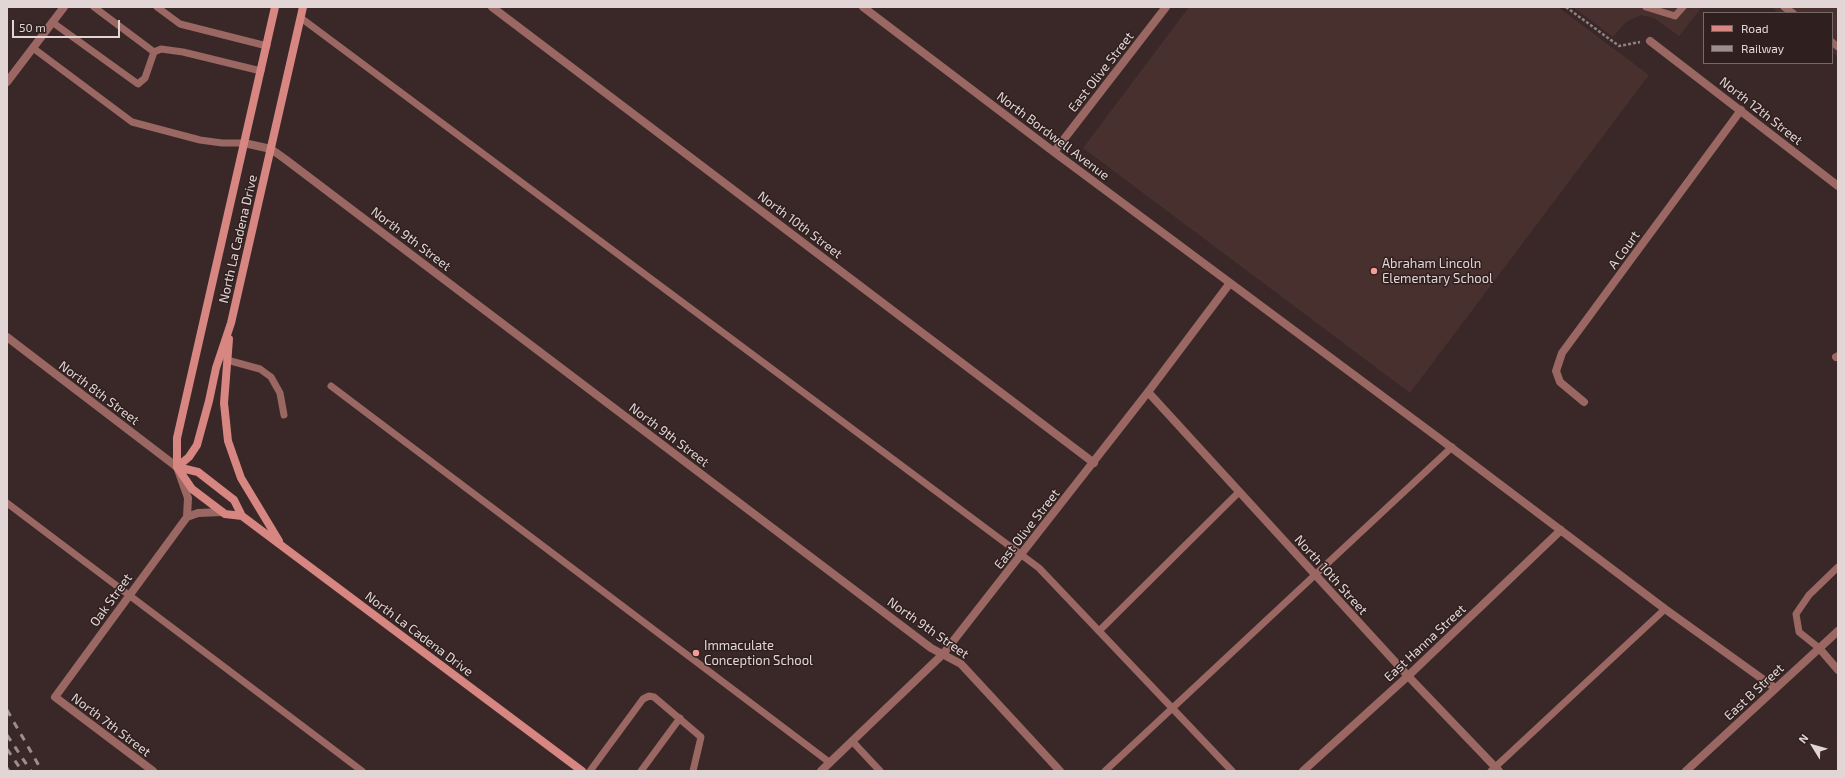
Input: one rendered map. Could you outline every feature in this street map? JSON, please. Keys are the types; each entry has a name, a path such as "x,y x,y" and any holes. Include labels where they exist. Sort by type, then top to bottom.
{"main road":[{"name":"North La Cadena Drive","path":"242,516 225,514 192,488 177,467 176,438 275,7"},
{"name":"North La Cadena Drive","path":"177,467 189,458 197,445 216,368 231,323 303,7"},
{"path":"231,323 224,403 228,441 241,478 281,545"},
{"name":"North La Cadena Drive","path":"177,467 198,472 234,500 242,516 582,771"}],"street":[{"path":"7,82 64,7"},
{"name":"North 10th Street","path":"492,7 1094,463"},
{"name":"North Bordwell Avenue","path":"863,7 1054,152 1452,447 1665,609 1775,688"},
{"name":"East Olive Street","path":"1054,152 1166,7"},
{"name":"North 12th Street","path":"1650,40 1838,186"},
{"name":"A Court","path":"1584,402 1560,382 1556,371 1562,353 1741,110"},
{"name":"North 9th Street","path":"244,143 271,149 931,648 961,664 1060,771"},
{"name":"East Olive Street","path":"821,771 943,654 1094,463 1230,283"},
{"name":"North 8th Street","path":"7,337 177,467"},
{"name":"North 10th Street","path":"1148,392 1495,770"},
{"path":"177,467 188,498 187,517 198,513 222,512"},
{"name":"Oak Street","path":"54,697 187,517"},
{"name":"East Hanna Street","path":"1302,771 1408,676 1561,530"},
{"name":"East B Street","path":"1686,771 1838,631"},
{"path":"1819,648 1838,670"},
{"name":"North 7th Street","path":"54,697 153,771"}],"lane":[{"path":"94,7 154,52"},
{"path":"157,7 180,24 266,46"},
{"path":"1646,7 1675,16 1683,7"},
{"path":"301,18 1039,568 1232,771"},
{"path":"52,22 138,84 145,78 154,52 161,49 183,52 261,72"},
{"path":"33,48 132,122 200,140 222,144 244,143"},
{"path":"227,360 260,369 271,377 280,393 284,415"},
{"path":"331,386 829,762"},
{"path":"1105,771 1452,447"},
{"path":"1098,630 1239,492"},
{"path":"7,503 362,771"},
{"path":"1819,648 1799,632 1796,614 1809,595 1838,567"},
{"path":"1495,770 1665,609"},
{"path":"590,771 643,699 648,696 654,697 701,737 693,771"},
{"path":"641,771 680,718"},
{"path":"852,741 880,771"}],"path":[{"path":"1566,7 1619,46 1650,40"}],"shaded area":[{"name":"Abraham Lincoln Elementary School","path":"1189,7 1558,7 1649,75 1410,393 1083,148"},
{"path":"1573,7 1702,7 1679,36 1654,18 1641,15 1626,22 1613,37"},
{"path":"1771,7 1838,7 1838,57 1833,53 1833,12 1778,12"}],"railway":[{"path":"7,710 42,771"},
{"path":"7,735 31,771"},
{"path":"7,749 22,771"}],"place":[{"name":"Abraham Lincoln Elementary School","path":"1374,271"},
{"name":"Immaculate Conception School","path":"696,653"}]}
